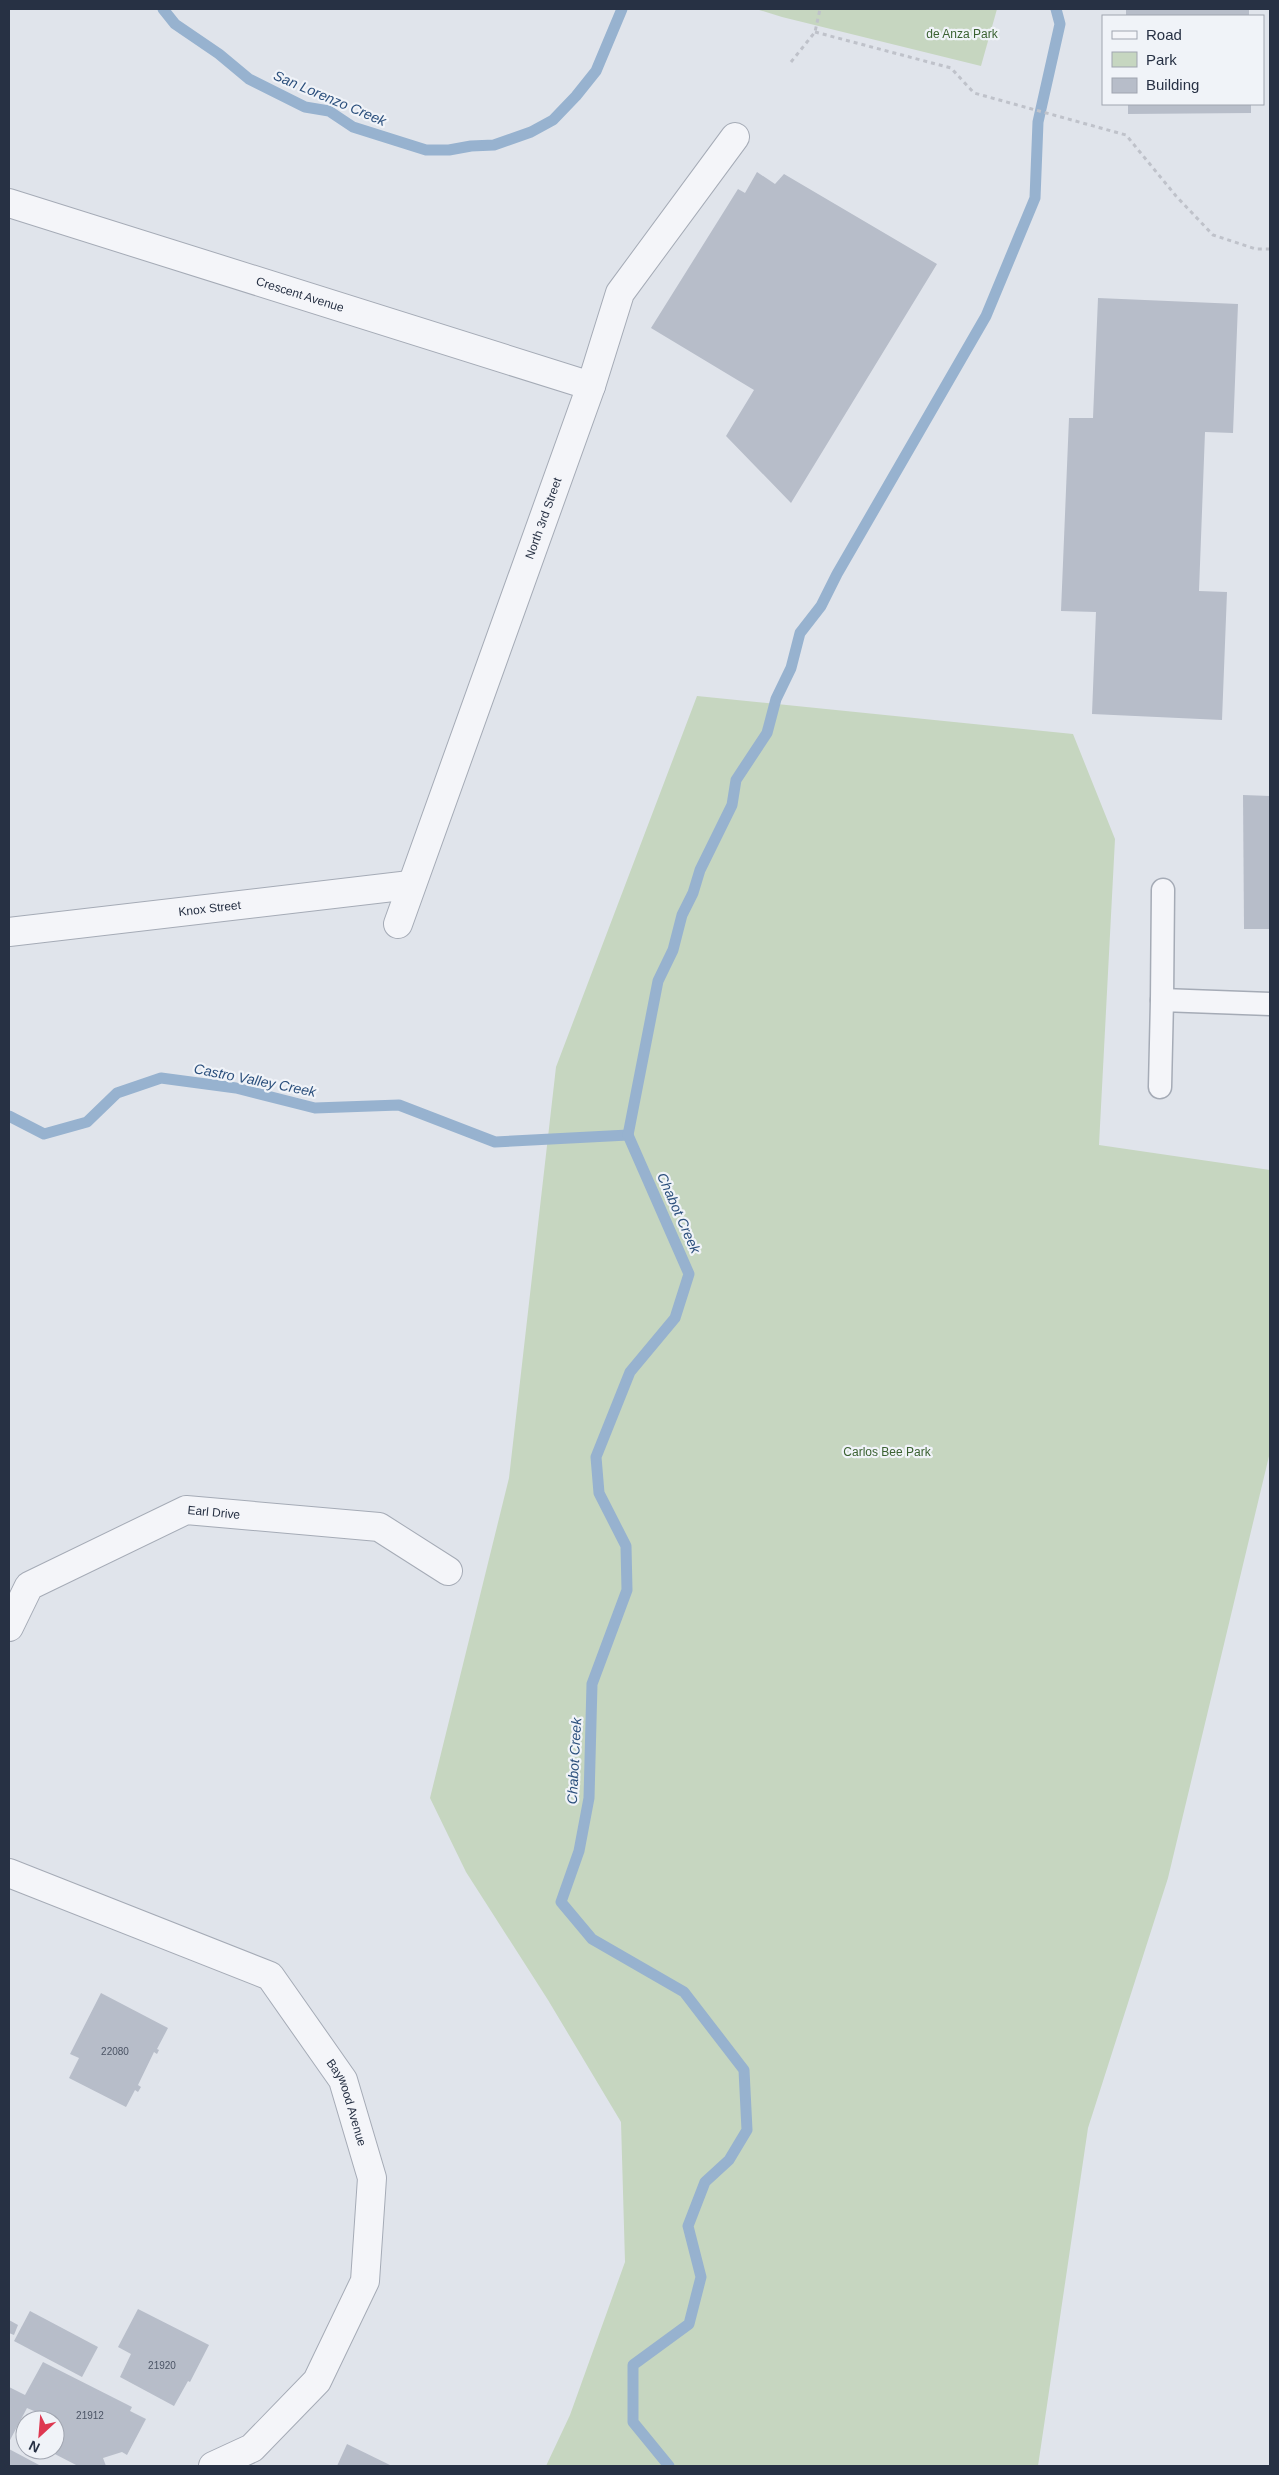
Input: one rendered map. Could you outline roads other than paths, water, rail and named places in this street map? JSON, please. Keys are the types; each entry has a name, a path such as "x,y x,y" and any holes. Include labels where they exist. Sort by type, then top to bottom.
{"street":[{"name":"North 3rd Street","path":"398,924 410,885 591,386 620,293 735,137"},
{"name":"Crescent Avenue","path":"9,203 591,386"},
{"name":"Knox Street","path":"9,932 410,885"},
{"name":"Earl Drive","path":"9,1627 30,1586 186,1510 379,1527 448,1571"},
{"name":"Baywood Avenue","path":"9,1873 270,1976 343,2080 372,2178 365,2281 317,2380 252,2448 213,2466"}],"lane":[{"path":"1160,1087 1163,890"},
{"path":"1162,1000 1270,1004"}],"waterway":[{"name":"San Lorenzo Creek","path":"163,9 175,24 219,54 249,79 305,107 329,111 353,127 426,150 449,150 471,146 494,145 531,132 553,120 596,71 622,9"},
{"path":"628,1135 658,981 673,950 682,915 693,893 700,870 732,805 736,780 767,733 776,699 791,668 800,633 821,606 837,574 986,316 1035,198 1038,122 1060,24 1056,9"},
{"name":"Castro Valley Creek","path":"9,1116 44,1134 87,1122 117,1093 161,1078 236,1088 315,1108 399,1105 495,1142 628,1135"},
{"name":"Chabot Creek","path":"628,1135 689,1274 675,1318 630,1372 596,1457 599,1493 626,1546 627,1590 592,1684 589,1798 579,1851 561,1902 592,1939 684,1992 744,2070 747,2130 729,2160 705,2182 688,2226 701,2277 689,2324 633,2365 633,2422 669,2466"}],"park label":[{"name":"de Anza Park","path":"962,34"},
{"name":"Carlos Bee Park","path":"887,1452"}]}
